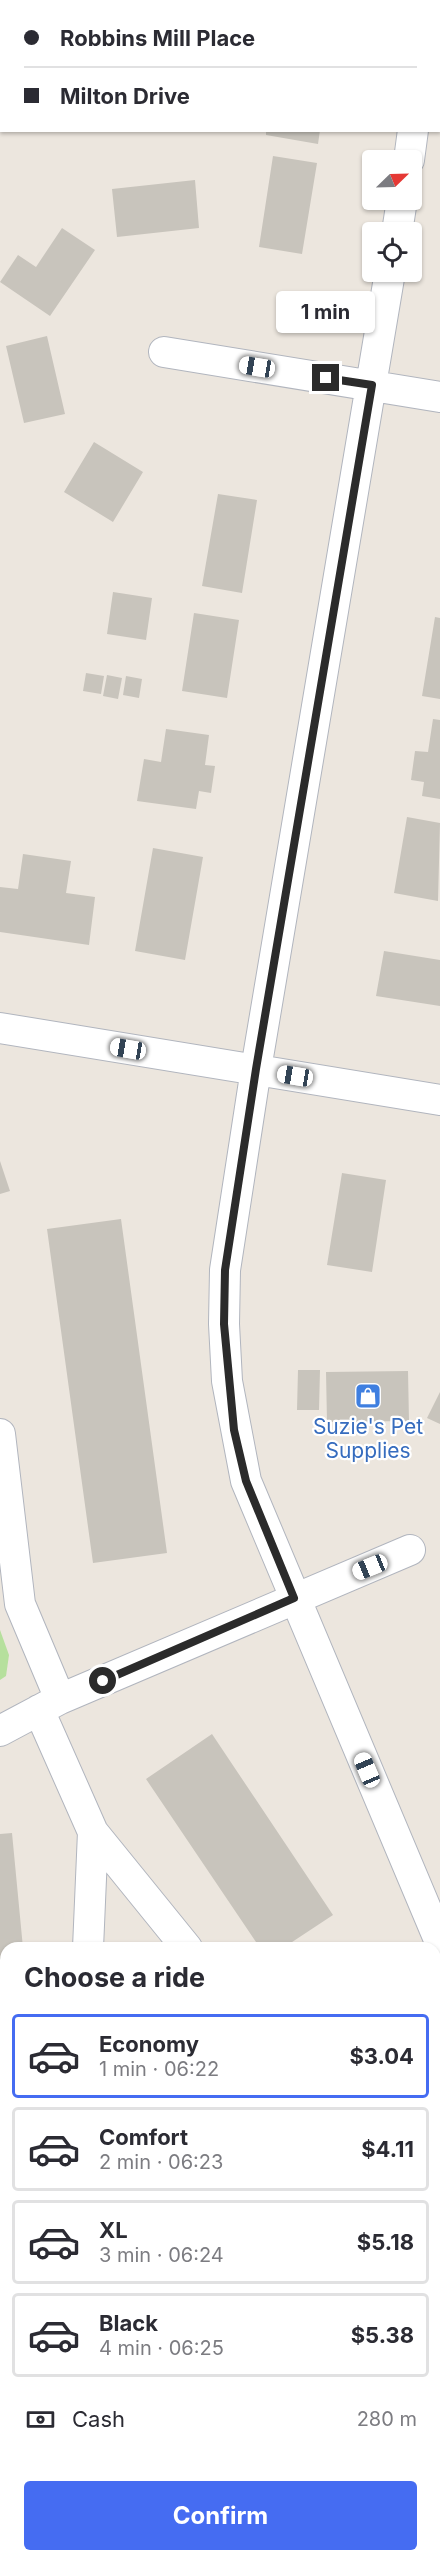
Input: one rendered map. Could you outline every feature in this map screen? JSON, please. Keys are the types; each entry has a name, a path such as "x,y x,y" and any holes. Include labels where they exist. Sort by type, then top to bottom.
{"street":[{"path":"411,150 414,132"},
{"path":"388,282 256,1069 225,1270 224,1324 234,1430 246,1481 440,1942"},
{"path":"164,352 440,397"},
{"path":"0,1028 440,1100"},
{"path":"0,1434 20,1604 49,1705 93,1832 182,1942"},
{"path":"0,1731 49,1705 410,1550"},
{"path":"88,1942 93,1832"}],"green space":[{"path":"0,1630 9,1655 6,1676 0,1680"}],"building":[{"path":"266,132 320,132 318,144 266,135"},
{"path":"273,156 317,163 302,254 259,247"},
{"path":"195,180 199,228 117,237 112,189"},
{"path":"62,228 95,250 50,316 0,282 18,255 36,267"},
{"path":"47,336 65,414 24,423 6,346"},
{"path":"94,442 143,472 113,522 64,492"},
{"path":"218,494 257,500 242,593 202,586"},
{"path":"113,592 152,598 146,640 107,634"},
{"path":"194,613 239,620 227,698 182,691"},
{"path":"435,617 440,618 440,699 422,696"},
{"path":"86,673 104,676 101,694 83,691"},
{"path":"107,675 122,678 118,699 103,696"},
{"path":"126,676 142,679 139,698 123,695"},
{"path":"433,719 440,720 440,799 422,796 424,782 411,780 415,751 428,752"},
{"path":"166,729 209,735 205,765 215,766 211,793 199,791 196,809 137,801 144,759 161,762"},
{"path":"407,817 440,823 438,901 394,893"},
{"path":"153,848 203,857 185,960 135,951"},
{"path":"23,854 71,861 66,893 95,897 89,945 0,932 0,887 18,889"},
{"path":"384,951 440,960 440,1006 376,996"},
{"path":"0,1161 10,1191 0,1194"},
{"path":"342,1173 386,1180 372,1272 327,1265"},
{"path":"121,1219 167,1553 93,1563 47,1229"},
{"path":"298,1370 320,1370 319,1410 297,1410"},
{"name":"Suzie's Pet Supplies","path":"408,1371 409,1421 327,1422 326,1372"},
{"path":"440,1392 440,1424 427,1418"},
{"path":"212,1734 333,1915 292,1942 256,1942 146,1779"},
{"path":"12,1833 22,1942 0,1942 0,1834"}],"place":[{"name":"Suzie's Pet Supplies","path":"368,1396"}],"route":[{"path":"103,1681 294,1598 246,1481 234,1430 228,1381 224,1306 225,1270 256,1069 372,385 326,378"}]}
